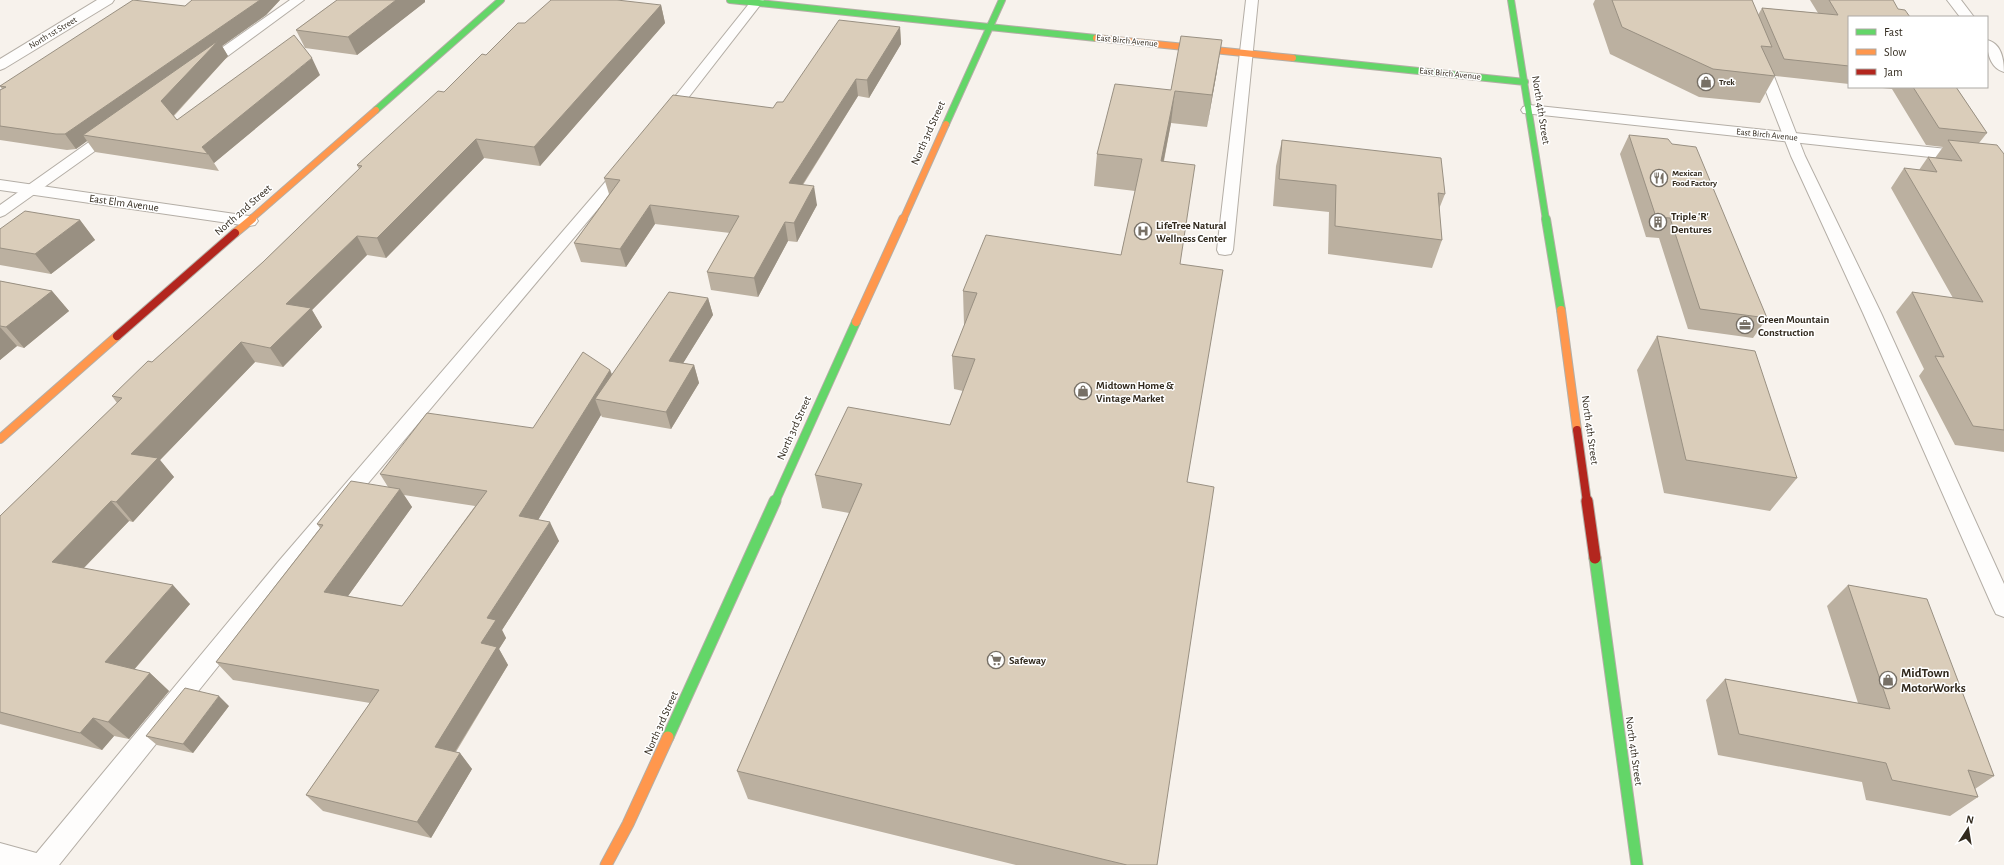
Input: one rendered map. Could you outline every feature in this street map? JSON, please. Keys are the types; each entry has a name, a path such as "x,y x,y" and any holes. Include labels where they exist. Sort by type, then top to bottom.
{"main road":[{"name":"North 2nd Street","path":"0,439 501,0"},
{"name":"East Birch Avenue","path":"730,0 757,1 989,27 1525,82"},
{"name":"North 3rd Street","path":"606,865 628,824 1002,0"},
{"name":"North 4th Street","path":"1511,0 1558,289 1637,865"}],"street":[{"name":"North 1st Street","path":"0,65 107,0"},
{"path":"1954,0 1966,16"},
{"path":"1988,45 2004,67"},
{"name":"East Birch Avenue","path":"1529,110 2004,160"},
{"name":"East Elm Avenue","path":"0,185 249,221"},
{"path":"0,858 29,865"}],"lane":[{"path":"194,74 298,0"},
{"path":"1225,250 1252,0"},
{"path":"654,131 757,1"},
{"path":"1756,50 1791,138 2004,608"},
{"path":"0,212 123,125"},
{"path":"43,865 285,568 635,155"}],"building":[{"path":"133,0 185,6 192,0 260,0 65,134 0,126 0,90 6,87 0,86"},
{"path":"337,0 396,0 348,37 296,30"},
{"path":"551,0 617,0 661,5 534,147 476,139 377,238 357,236 286,304 311,308 270,348 241,342 131,454 158,458 116,502 111,501 52,562 173,585 105,662 150,673 108,722 93,718 80,733 0,712 0,516 122,398 112,396 148,361 152,362 263,262 362,166 357,165 438,91 444,92 482,54 486,55 518,23 525,23"},
{"path":"1612,0 1752,0 1772,47 1761,46 1775,76 1713,69 1622,27"},
{"path":"1829,0 1893,0 1898,9 1905,10 1909,16 1848,16 1848,66 1784,59 1762,8 1838,15"},
{"path":"839,20 900,27 867,80 856,79 789,183 814,186 794,223 785,222 754,278 707,272 739,216 650,205 620,249 574,243 620,180 604,178 673,95 773,108 777,102 783,102"},
{"path":"294,35 312,58 202,147 208,154 83,135 219,40 161,101 177,120"},
{"name":"Safeway","path":"1181,36 1222,40 1212,95 1175,91 1161,161 1195,165 1180,264 1223,270 1187,482 1214,487 1157,865 1127,865 737,771 862,484 815,475 848,407 950,425 975,359 952,356 977,293 963,291 986,235 1121,255 1142,159 1097,154 1115,84 1171,90"},
{"path":"1914,88 1957,88 1987,133 1939,128"},
{"path":"1629,135 1668,139 1672,144 1696,147 1767,318 1700,309 1670,218 1656,217"},
{"path":"1282,140 1441,158 1445,194 1438,193 1442,240 1335,226 1336,185 1279,179"},
{"path":"1948,140 1997,145 2004,154 2004,430 1973,426 1935,356 1944,357 1912,292 1983,302 1904,168 1937,172 1928,157 1962,161"},
{"path":"25,211 80,220 35,254 0,248 0,229"},
{"path":"0,281 52,291 6,327 0,326"},
{"path":"669,292 708,298 669,361 694,365 666,412 595,399"},
{"path":"1657,336 1755,351 1797,478 1686,460"},
{"path":"583,352 610,370 519,516 550,522 487,618 496,620 481,643 497,647 435,747 460,753 417,822 306,795 379,690 216,662 323,525 317,524 351,481 400,489 324,592 402,606 487,491 380,474 427,413 533,428"},
{"path":"1848,585 1927,599 1994,776 1968,770 1978,797 1892,780 1886,763 1739,734 1725,679 1890,709"},
{"path":"185,688 219,696 183,744 146,736"}],"traffic: fast":[{"path":"376,110 501,0"},
{"path":"730,0 1096,38"},
{"path":"946,124 1002,0"},
{"path":"1511,0 1561,310"},
{"path":"1293,58 1525,82"},
{"path":"668,737 856,322"},
{"path":"1595,558 1637,865"}],"traffic: slow":[{"path":"1096,38 1293,58"},
{"path":"235,233 376,110"},
{"path":"856,322 946,124"},
{"path":"1561,310 1577,430"},
{"path":"0,439 117,336"},
{"path":"606,865 628,824 668,737"}],"traffic: jam":[{"path":"117,336 235,233"},
{"path":"1577,430 1595,558"}],"place":[{"name":"Trek","path":"1706,82"},
{"name":"Mexican Food Factory","path":"1659,178"},
{"name":"Triple 'R' Dentures","path":"1658,222"},
{"name":"LifeTree Natural Wellness Center","path":"1143,231"},
{"name":"Green Mountain Construction","path":"1745,325"},
{"name":"Midtown Home & Vintage Market","path":"1083,391"},
{"name":"Safeway","path":"996,660"},
{"name":"MidTown MotorWorks","path":"1888,680"}]}
